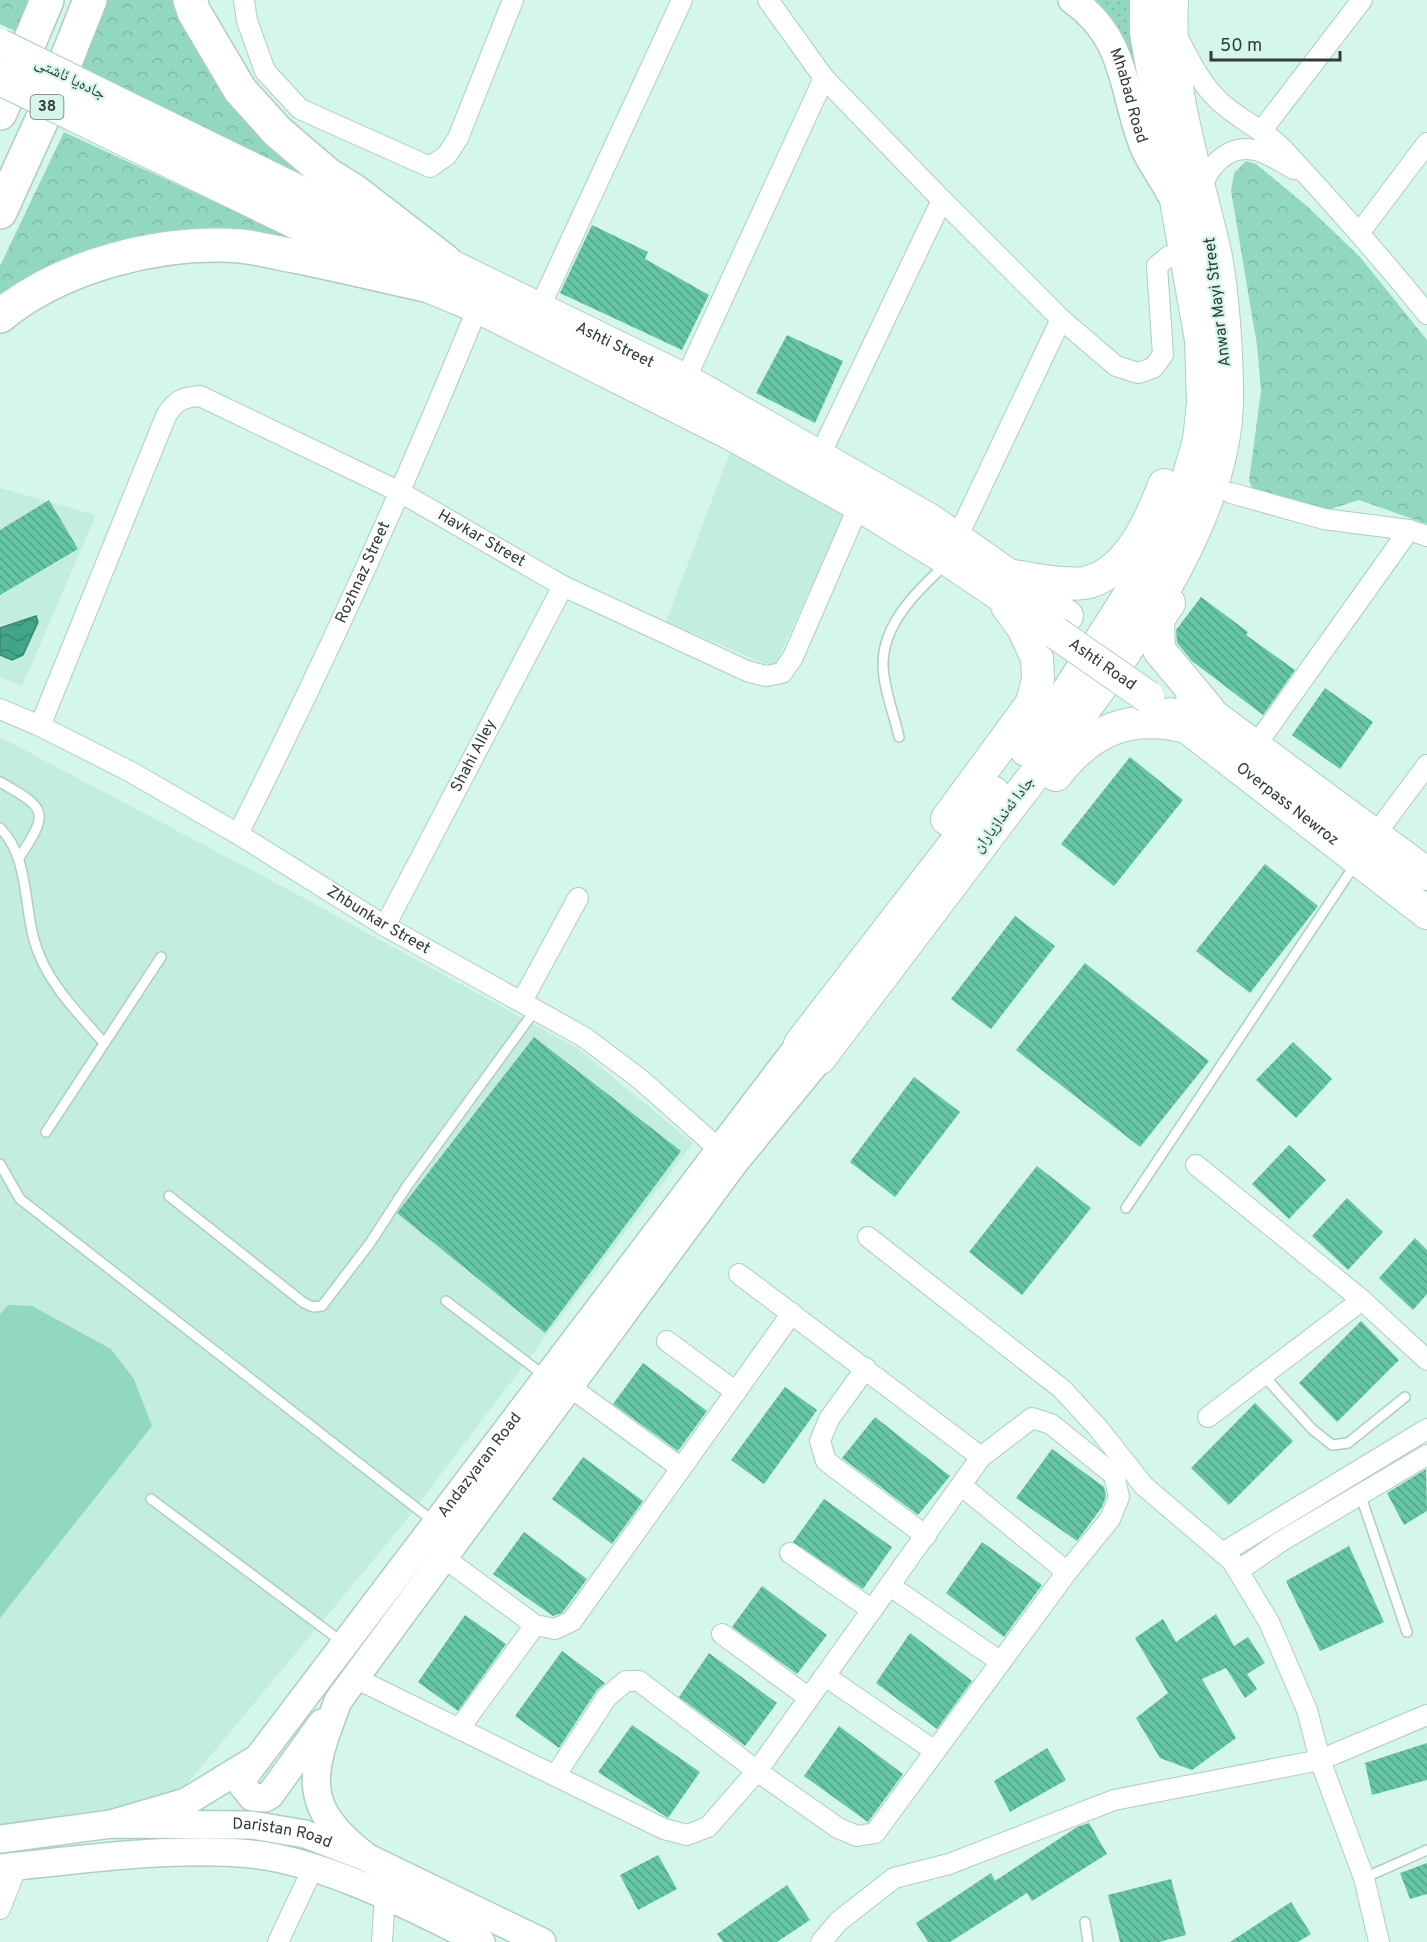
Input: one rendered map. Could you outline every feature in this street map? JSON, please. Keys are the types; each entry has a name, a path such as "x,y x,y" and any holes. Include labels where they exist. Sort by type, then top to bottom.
{"highway":[{"name":"38","path":"0,113 47,0"},
{"name":"38","path":"0,212 45,113 90,0"},
{"path":"190,0 194,12 240,90 277,131 327,174 353,190 435,273"},
{"path":"0,316 40,288 90,266 122,257 200,247 250,248 435,273"}],"main road":[{"name":"Mhabad Road","path":"1072,0 1104,31 1122,67 1143,146 1185,206"},
{"name":"Anwar Mayi Street","path":"1146,0 1146,33 1185,206 1215,256 1227,398 1213,480 1196,527 1167,559"},
{"name":"Anwar Mayi Street","path":"1167,559 1198,440 1203,403 1201,340 1188,260 1171,12"},
{"name":"جادەیا ئاشتی","path":"0,45 134,127"},
{"name":"جادەیا ئاشتی","path":"0,79 134,127"},
{"name":"Ashti Street","path":"134,127 435,273 539,309 685,380 820,455 1061,624"},
{"path":"810,1051 835,976 886,901 1032,703 1038,679 1037,658 1004,584 1082,583 1098,579 1122,561 1152,517 1173,464 1182,428 1185,394 1183,357 1169,256 1185,206"},
{"path":"810,1051 875,1007 924,953 1063,766 1082,747 1098,734 1126,724 1198,719 1159,650 1158,620 1212,539 1231,493 1246,419 1247,353 1242,319 1215,256"},
{"name":"Ashti Street","path":"435,273 478,307 733,435 859,505 954,549"},
{"name":"جادا ئەندازیاران","path":"810,1051 1167,559"},
{"name":"Ashti Road","path":"1061,624 1154,688"},
{"name":"Overpass Newroz","path":"1154,688 1367,846 1427,874"},
{"name":"Overpass Newroz","path":"1198,719 1256,745 1367,846 1427,913"},
{"name":"Andazyaran Road","path":"368,1858 333,1826 322,1812 317,1796 316,1771 321,1747 338,1701 443,1557 558,1382 727,1157 810,1051"},
{"name":"Andazyaran Road","path":"111,1824 186,1802 258,1758 435,1523 558,1382"},
{"path":"258,1758 244,1777 243,1786 252,1797 265,1798 270,1795 338,1701"},
{"name":"Daristan Road","path":"0,1839 111,1824 252,1826 305,1834 368,1858 542,1942"},
{"name":"Daristan Road","path":"8,1867 177,1853 252,1854 313,1868 385,1896 479,1942"}],"street":[{"path":"244,0 247,21 265,71 300,109 430,167 447,155 458,138 513,0"},
{"path":"539,309 682,0"},
{"path":"768,0 824,78 1061,319 1116,366 1138,373 1153,368 1163,355 1157,266 1169,256"},
{"path":"1262,130 1362,0"},
{"path":"1171,12 1192,65 1218,100 1262,130 1360,232 1427,314"},
{"path":"685,380 824,78"},
{"path":"1360,232 1427,143"},
{"path":"1185,206 1212,166 1224,156 1238,150 1254,150 1304,175"},
{"path":"820,455 942,200"},
{"name":"Rozhnaz Street","path":"238,834 313,686 400,492 478,307"},
{"path":"954,549 1061,319"},
{"name":"Havkar Street","path":"40,726 165,416 174,403 185,396 200,396 400,492 563,586 747,671 766,676 782,674 793,657 859,505"},
{"path":"1231,493 1324,519 1418,533 1256,745"},
{"name":"Shahi Alley","path":"386,926 563,586"},
{"name":"Zhbunkar Street","path":"0,709 40,726 131,772 238,834 386,926 584,1037 631,1072 727,1157"},
{"path":"1367,846 1427,765"},
{"path":"529,1005 578,898"},
{"path":"1196,1165 1362,1300 1427,1360"},
{"path":"868,1237 1058,1386 1098,1428 1144,1486 1224,1552 1238,1571 1269,1622 1307,1710 1320,1760 1364,1878 1379,1942"},
{"path":"739,1274 981,1457"},
{"path":"1208,1417 1362,1300"},
{"path":"443,1557 535,1625 555,1629 572,1621 792,1313"},
{"path":"667,1341 736,1392"},
{"path":"866,1368 829,1419 820,1441 826,1461 926,1536"},
{"path":"558,1382 681,1468"},
{"path":"355,1678 555,1776 664,1829 687,1835 708,1827 757,1772 981,1457 1032,1418 1052,1424 1114,1475 1119,1497 1110,1519 1066,1572 875,1833 857,1836 838,1828 757,1772 639,1681 626,1682 608,1697 555,1776"},
{"path":"1224,1552 1427,1429"},
{"path":"1238,1571 1280,1542 1427,1456"},
{"path":"962,1486 1066,1572"},
{"path":"1269,1524 1280,1542"},
{"path":"790,1553 873,1610"},
{"path":"890,1586 1000,1662"},
{"path":"459,1729 535,1625"},
{"path":"722,1634 809,1698"},
{"path":"825,1676 935,1751"},
{"path":"821,1942 839,1921 894,1878 949,1864 1114,1800 1320,1760 1427,1715"},
{"path":"0,1909 8,1867"},
{"path":"278,1942 313,1868"},
{"path":"382,1942 385,1896"}],"lane":[{"path":"899,737 883,665 886,643 915,593 954,549"},
{"path":"0,782 28,798 37,806 40,813 35,833 19,858"},
{"path":"0,828 12,842 19,858 33,939 43,964 57,987 104,1043"},
{"path":"1126,1208 1367,846"},
{"path":"46,1132 160,957"},
{"path":"169,1196 304,1303 313,1307 322,1306 370,1243 529,1005"},
{"path":"0,1164 20,1199 435,1523"},
{"path":"446,1301 558,1382"},
{"path":"1263,1375 1312,1430 1332,1445 1348,1443 1405,1397"},
{"path":"1360,1494 1407,1632"},
{"path":"150,1499 344,1644"},
{"path":"1364,1878 1427,1850"},
{"path":"1085,1922 1088,1942"}],"shaded area":[{"path":"732,447 845,514 774,667 666,622"},
{"path":"0,488 96,515 22,686 0,677"},
{"path":"0,737 289,890 577,1048 693,1143 400,1528 186,1785 147,1805 0,1825"}],"green space":[{"path":"0,0 33,0 19,33 0,24"},
{"path":"108,0 176,0 334,196 81,69"},
{"path":"1092,0 1136,0 1152,147"},
{"path":"64,132 290,237 220,227 102,249 20,281 0,300 0,266"},
{"path":"1246,161 1256,164 1308,207 1360,257 1427,340 1427,524 1359,500 1315,514 1255,493 1249,481 1261,391 1257,345 1231,191 1234,173"},
{"path":"8,1305 32,1306 111,1349 134,1379 152,1426 0,1618 0,1314"}],"water":[{"path":"36,616 38,622 23,655 12,660 0,655 0,628"}],"building":[{"path":"592,225 648,252 645,259 709,295 682,350 560,293"},
{"path":"787,335 843,361 815,423 756,393"},
{"path":"49,500 78,549 0,595 0,530"},
{"path":"1201,597 1248,632 1246,635 1295,670 1263,715 1192,661 1177,643 1176,630"},
{"path":"1325,688 1373,722 1340,769 1292,735"},
{"path":"1130,757 1183,800 1114,886 1061,844"},
{"path":"1265,864 1318,906 1250,993 1196,951"},
{"path":"1015,916 1055,946 991,1029 951,999"},
{"path":"1085,963 1209,1061 1140,1147 1016,1050"},
{"path":"534,1037 681,1151 545,1333 397,1213"},
{"path":"1293,1042 1332,1079 1296,1118 1256,1080"},
{"path":"914,1077 960,1112 895,1197 850,1162"},
{"path":"1289,1145 1326,1180 1289,1219 1252,1184"},
{"path":"1037,1166 1091,1208 1022,1295 969,1252"},
{"path":"1347,1198 1383,1232 1348,1270 1312,1236"},
{"path":"1415,1238 1427,1250 1427,1294 1413,1310 1379,1278"},
{"path":"1361,1321 1399,1360 1337,1422 1299,1383"},
{"path":"643,1363 707,1411 678,1451 613,1404"},
{"path":"785,1387 817,1410 764,1484 731,1460"},
{"path":"1255,1403 1293,1441 1229,1505 1191,1468"},
{"path":"875,1417 950,1476 918,1515 842,1458"},
{"path":"1052,1449 1104,1487 1106,1496 1102,1507 1077,1541 1016,1498"},
{"path":"583,1457 643,1501 612,1544 552,1499"},
{"path":"1426,1469 1427,1511 1404,1525 1387,1493"},
{"path":"824,1499 892,1547 863,1589 793,1542"},
{"path":"524,1532 587,1579 562,1613 553,1616 493,1574"},
{"path":"982,1542 1042,1585 1004,1637 946,1593"},
{"path":"1349,1546 1384,1622 1320,1651 1286,1581"},
{"path":"762,1586 827,1635 797,1674 732,1627"},
{"path":"1216,1614 1234,1646 1248,1637 1265,1663 1247,1674 1257,1689 1245,1698 1226,1668 1202,1679 1236,1738 1192,1770 1160,1758 1136,1718 1168,1693 1135,1638 1163,1619 1176,1642"},
{"path":"465,1615 506,1644 458,1711 418,1682"},
{"path":"910,1633 972,1681 937,1729 876,1683"},
{"path":"562,1651 605,1683 597,1690 559,1748 515,1716"},
{"path":"709,1653 777,1703 745,1746 679,1697"},
{"path":"632,1725 700,1772 668,1818 598,1772"},
{"path":"839,1726 903,1774 868,1822 804,1776"},
{"path":"1427,1743 1427,1780 1372,1795 1365,1763"},
{"path":"1047,1748 1066,1780 1010,1812 994,1781"},
{"path":"1089,1823 1107,1854 1032,1901 1027,1893 950,1942 928,1942 916,1923 991,1873 995,1881 1077,1827"},
{"path":"658,1855 677,1889 638,1910 620,1875"},
{"path":"1427,1863 1427,1894 1410,1899 1400,1873"},
{"path":"1171,1879 1186,1935 1159,1942 1120,1942 1108,1895"},
{"path":"787,1885 810,1920 777,1942 723,1942 717,1934"},
{"path":"1291,1902 1311,1934 1298,1942 1230,1942"}]}
